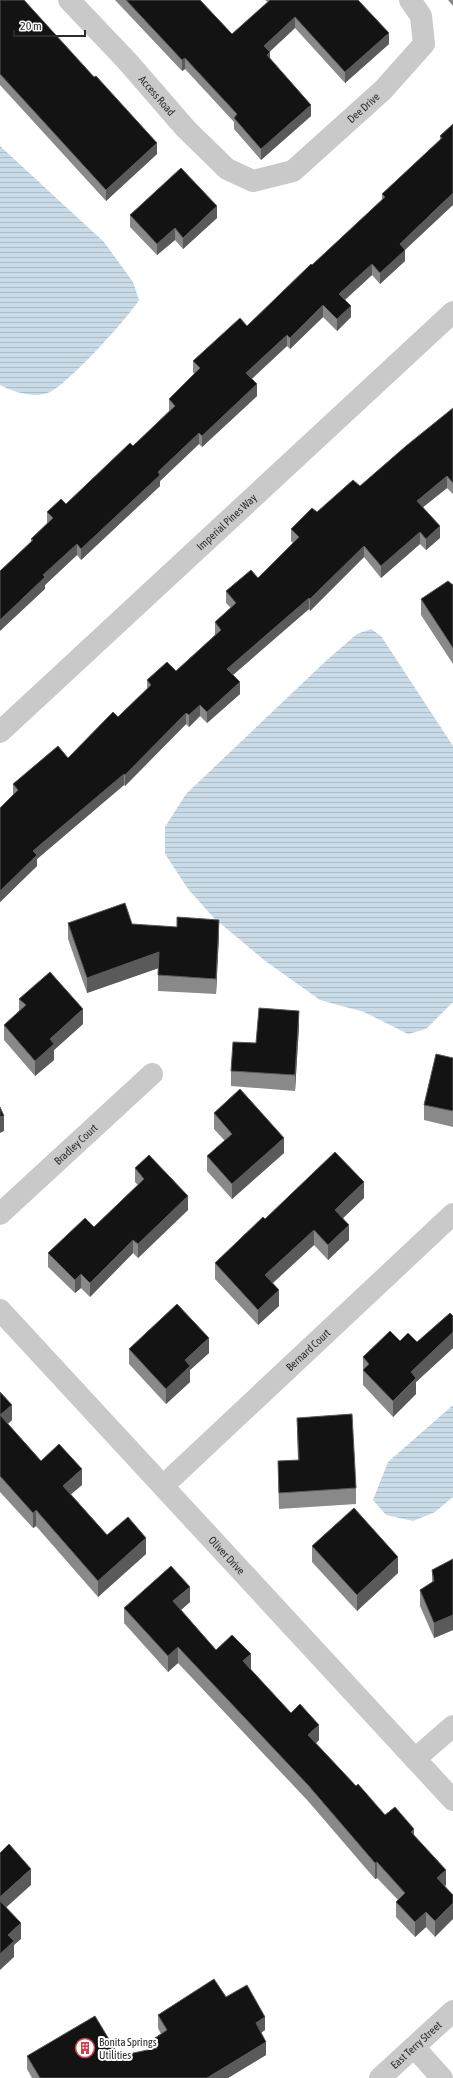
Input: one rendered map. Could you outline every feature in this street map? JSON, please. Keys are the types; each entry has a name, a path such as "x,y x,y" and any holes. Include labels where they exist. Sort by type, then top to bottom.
{"street":[{"name":"Access Road","path":"69,0 127,61 186,128 227,169 253,181"},
{"name":"Dee Drive","path":"253,181 293,171 384,90 424,44 421,16 410,0"},
{"name":"Imperial Pines Way","path":"0,732 453,312"},
{"name":"Bradley Court","path":"0,1214 152,1074"},
{"name":"Bernard Court","path":"163,1486 453,1214"},
{"name":"Oliver Drive","path":"0,1310 453,1800"},
{"path":"415,1759 453,1726"},
{"name":"East Terry Street","path":"380,2078 453,2011"},
{"path":"414,2047 442,2078"}],"water":[{"path":"0,146 104,242 133,282 139,300 111,335 70,377 50,392 38,395 24,394 0,385"},
{"path":"371,629 381,636 453,746 453,1002 426,1029 408,1034 364,1012 320,1000 264,960 214,918 188,889 165,854 165,827 186,794 328,659 357,634"},
{"path":"453,1405 453,1497 435,1512 413,1521 386,1515 373,1500 388,1462"}],"building":[{"path":"0,0 24,0 157,143 106,190 0,74"},
{"path":"126,0 200,0 232,34 270,0 358,0 389,33 345,72 295,17 264,46 270,52 267,55 311,105 261,149 234,118 237,114 185,58 182,60"},
{"path":"453,124 453,193 400,244 405,250 380,273 372,264 339,294 351,306 337,319 323,305 290,338 287,335 246,373 257,384 202,436 199,433 158,472 160,475 81,549 77,544 43,575 45,577 0,620 0,571 33,540 31,539 53,518 47,512 61,499 66,504 130,443 133,446 175,406 169,399 200,368 193,361 240,318 247,326 311,264 312,265 385,197 382,194 442,138 440,136"},
{"path":"181,168 217,206 183,238 175,228 157,244 130,215"},
{"path":"453,408 453,483 447,476 417,501 440,526 426,539 420,532 381,566 364,546 310,599 309,598 227,669 240,682 207,712 200,705 189,715 186,713 125,775 124,774 33,851 37,855 0,891 0,808 18,790 13,784 58,746 68,758 113,712 118,717 151,685 147,680 167,662 176,671 221,630 215,622 236,603 226,591 251,570 258,578 299,537 291,529 312,508 317,512 353,480 360,486"},
{"path":"448,581 453,585 453,648 421,599"},
{"path":"125,903 132,924 177,927 177,917 219,920 216,979 158,975 159,952 87,978 68,923"},
{"path":"50,972 83,1009 50,1039 54,1044 35,1061 4,1025 26,1005 19,999"},
{"path":"259,1008 299,1011 295,1075 231,1071 233,1042 256,1043"},
{"path":"436,1054 453,1058 453,1111 424,1105"},
{"path":"240,1089 284,1138 232,1184 207,1156 232,1134 214,1113"},
{"path":"0,1107 4,1116 0,1117"},
{"path":"335,1152 364,1182 335,1210 349,1225 328,1245 314,1230 265,1275 279,1290 258,1310 215,1263 263,1217 265,1219"},
{"path":"149,1155 188,1196 138,1244 133,1240 90,1283 81,1274 75,1280 48,1253 85,1218 94,1227 144,1179 135,1168"},
{"path":"177,1304 209,1338 185,1360 190,1366 166,1389 129,1349"},
{"path":"450,1313 453,1316 453,1332 411,1372 416,1378 393,1401 363,1370 369,1364 363,1357 390,1331 400,1341 408,1333 417,1342"},
{"path":"0,1392 12,1405 0,1415"},
{"path":"352,1414 356,1488 279,1493 278,1461 299,1460 297,1418"},
{"path":"0,1415 41,1461 59,1444 82,1469 63,1486 107,1535 128,1517 146,1538 98,1581 36,1510 33,1513 0,1476"},
{"path":"354,1508 398,1557 357,1595 312,1546"},
{"path":"453,1559 453,1615 434,1623 420,1590 434,1581 432,1570"},
{"path":"171,1566 190,1587 173,1601 216,1650 232,1635 251,1654 243,1661 291,1713 300,1704 319,1725 308,1735 356,1786 358,1784 385,1815 395,1807 414,1829 411,1832 446,1870 437,1878 453,1895 453,1903 435,1921 426,1912 415,1922 396,1902 405,1893 377,1862 375,1863 308,1785 178,1647 168,1656 124,1608"},
{"path":"9,1844 31,1869 0,1897 0,1853"},
{"path":"0,1901 21,1923 8,1935 14,1941 0,1954"},
{"path":"214,1979 226,1997 247,1985 265,2017 256,2023 266,2042 207,2078 40,2078 27,2056 95,2016 119,2056 157,2048 152,2040 167,2030 158,2015"}],"place":[{"name":"Bonita Springs Utilities","path":"85,2048"}]}
